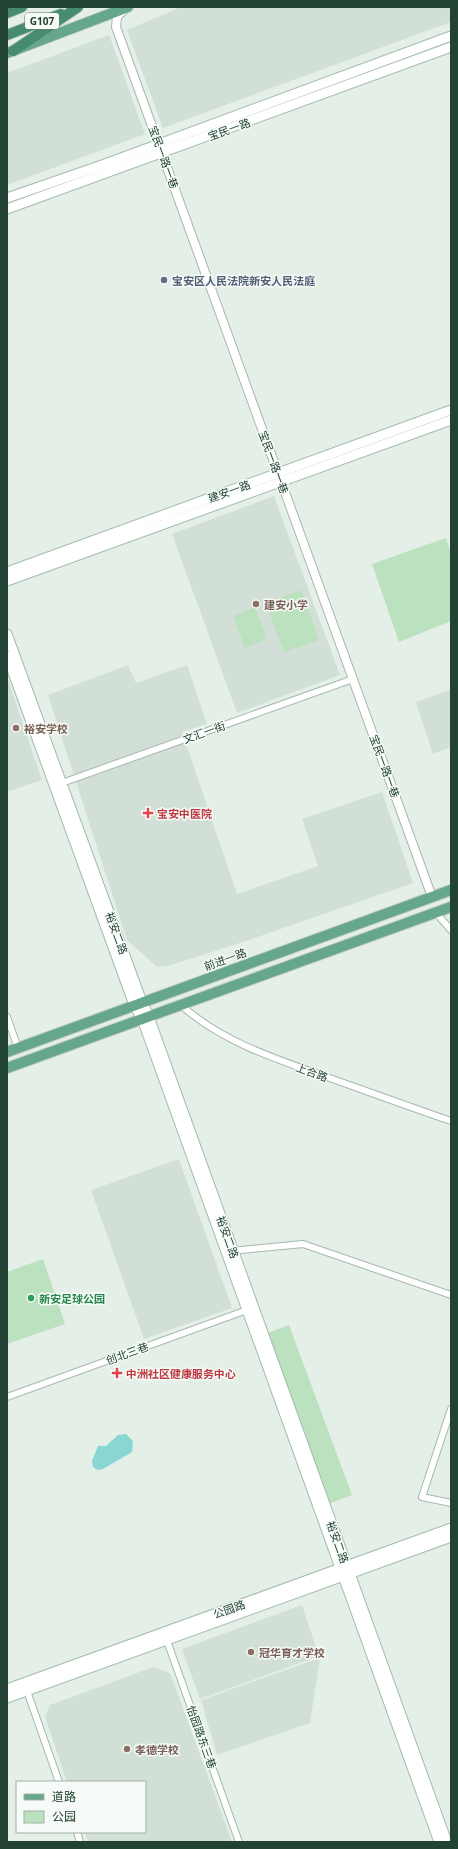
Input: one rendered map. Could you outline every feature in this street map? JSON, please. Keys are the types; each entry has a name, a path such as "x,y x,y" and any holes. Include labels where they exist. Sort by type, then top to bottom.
{"highway":[{"name":"G107","path":"7,13 22,7"},
{"name":"G107","path":"7,35 78,7"},
{"path":"10,52 78,7"}],"main road":[{"path":"10,52 128,7"},
{"name":"宝民一路","path":"7,198 159,144 451,36"},
{"name":"宝民一路","path":"7,209 451,47"},
{"name":"建安一路","path":"7,581 451,410"},
{"name":"建安一路","path":"7,572 280,477 451,420"},
{"name":"裕安二路","path":"7,634 58,784 138,1004 145,1018 345,1571 439,1842"},
{"name":"裕安二路","path":"7,656 58,784"},
{"name":"前进一路","path":"7,1052 451,890"},
{"path":"7,1068 451,907"},
{"path":"33,1043 38,1043 42,1049 42,1054 38,1057"},
{"name":"裕安二路","path":"229,1251 247,1310 447,1842"},
{"name":"公园路","path":"345,1571 451,1528"},
{"name":"公园路","path":"7,1698 26,1687 165,1636 345,1571 451,1537"},
{"name":"公园路","path":"7,1689 26,1687"}],"street":[{"path":"116,27 119,13 128,7"},
{"path":"95,20 109,20 116,27"},
{"name":"宝民一路一巷","path":"116,27 432,897"},
{"name":"文汇一街","path":"58,784 353,679"},
{"path":"436,913 451,930"},
{"name":"上合路","path":"181,1005 198,1020 238,1043 291,1064 451,1121"},
{"path":"7,1017 18,1048"},
{"path":"229,1251 302,1244 451,1295"},
{"name":"创北三巷","path":"7,1397 247,1310"},
{"path":"451,1409 422,1496 451,1503"},
{"name":"怡园路东三巷","path":"165,1636 240,1842"},
{"path":"26,1687 59,1781"}],"shaded area":[{"path":"181,7 451,7 451,22 163,128 127,30"},
{"path":"109,35 145,134 7,185 7,73"},
{"name":"建安小学","path":"274,496 340,675 237,713 172,534"},
{"name":"宝安中医院","path":"128,665 136,683 187,665 207,724 182,732 237,894 318,866 302,819 382,792 413,883 252,939 168,966 157,967 127,940 48,695"},
{"name":"裕安学校","path":"7,677 42,780 7,792"},
{"path":"451,689 451,747 433,754 416,702"},
{"path":"179,1159 232,1308 144,1339 91,1190"},
{"name":"冠华育才学校","path":"302,1605 319,1656 200,1699 182,1649"},
{"path":"320,1658 310,1723 217,1755 201,1700"},
{"name":"孝德学校","path":"153,1667 170,1673 232,1842 88,1842 85,1833 146,1833 146,1781 67,1781 45,1717 50,1705"}],"green space":[{"path":"446,538 451,554 451,621 399,642 372,564"},
{"path":"301,590 319,640 284,652 266,603"},
{"path":"255,608 267,639 245,648 233,616"},
{"name":"新安足球公园","path":"43,1259 65,1324 7,1344 7,1272"},
{"path":"289,1325 352,1495 328,1504 265,1334"}],"water":[{"path":"126,1434 133,1441 132,1452 103,1469 98,1470 93,1467 92,1461 98,1446 106,1446 118,1435"}],"place":[{"name":"宝安区人民法院新安人民法庭","path":"164,280"},
{"name":"建安小学","path":"256,604"},
{"name":"裕安学校","path":"16,728"},
{"name":"宝安中医院","path":"148,813"},
{"name":"新安足球公园","path":"31,1298"},
{"name":"中洲社区健康服务中心","path":"117,1373"},
{"name":"冠华育才学校","path":"251,1652"},
{"name":"孝德学校","path":"127,1749"}]}
